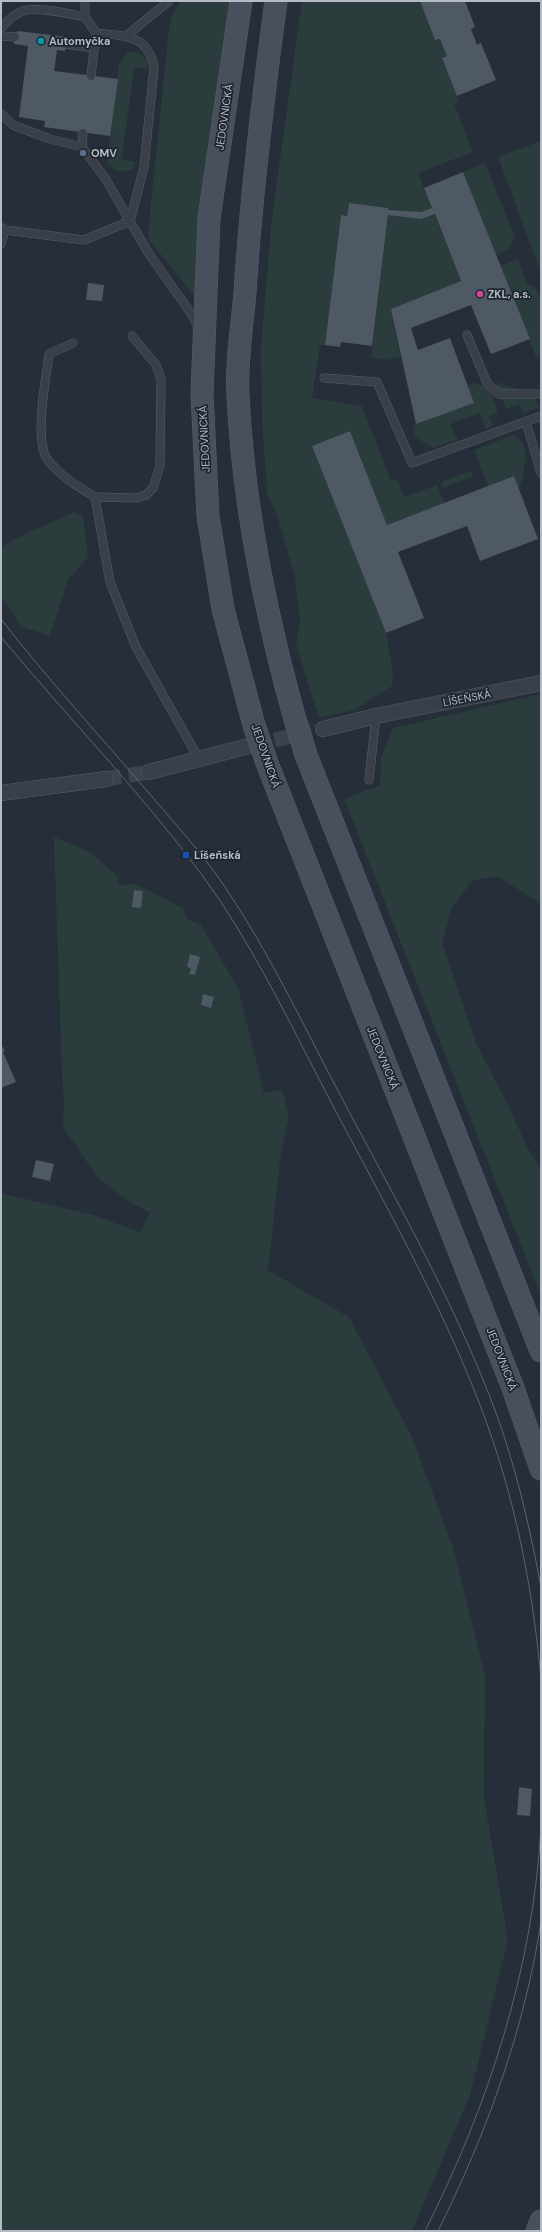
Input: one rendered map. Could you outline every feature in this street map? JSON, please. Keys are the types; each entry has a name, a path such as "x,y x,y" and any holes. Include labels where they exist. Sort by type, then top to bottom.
{"main road":[{"name":"JEDOVNICKÁ","path":"241,1 210,218 202,394 208,516 223,609 254,724 267,763 513,1388 541,1469"},
{"path":"276,1 252,198 238,393 249,506 265,606 294,716 306,755 541,1351"},
{"path":"536,2231 541,2221"}],"street":[{"name":"LÍŠEŇSKÁ","path":"323,729 376,716 541,683"},
{"path":"149,772 249,746"},
{"path":"1,793 106,779"}],"lane":[{"path":"84,1 85,17 96,33 90,76"},
{"path":"126,36 169,1"},
{"path":"1,28 12,16 23,10 34,10 85,17"},
{"path":"96,33 126,36 142,43 150,50 154,68 144,167 130,221"},
{"path":"1,36 15,37"},
{"path":"66,44 94,48"},
{"path":"1,114 13,125 50,139 82,147 105,178 142,242 192,315 198,325 204,344"},
{"path":"82,147 83,133"},
{"path":"1,244 3,228 84,240 130,221"},
{"path":"467,335 487,383 499,394 541,394"},
{"path":"74,343 49,354 42,408 41,433 46,457 65,479 95,497 137,498 146,495 153,488 160,466 161,379 156,365 132,336"},
{"path":"324,378 377,382 412,463 541,416"},
{"path":"526,422 541,473"},
{"path":"95,497 110,582 136,647 199,759"},
{"path":"369,780 376,716"}],"shaded area":[{"path":"181,1 230,1 209,151 195,296 149,240 148,233 169,29 173,13"},
{"path":"302,1 420,1 435,40 440,39 447,56 442,58 459,101 454,103 473,152 418,173 461,281 391,309 401,357 385,360 371,358 389,208 349,203 347,216 341,215 325,345 320,345 312,398 362,406 391,481 397,479 404,497 437,485 444,503 387,525 350,431 312,446 386,633 393,671 392,686 354,710 319,718 296,645 300,622 295,577 277,515 267,493 262,419 261,349 271,225"},
{"path":"127,53 139,53 148,62 147,69 134,68 122,159 136,162 132,170 118,172 108,165 107,159 119,64"},
{"path":"541,141 541,273 498,157"},
{"path":"485,163 515,237 509,249 496,255 463,172"},
{"path":"518,259 527,283 536,288 541,301 541,355 536,357 501,266"},
{"path":"496,382 534,395 539,407 523,414 519,404 506,409"},
{"path":"474,383 489,388 498,412 489,416 493,425 486,429 480,413 451,424 457,440 433,448 415,437 413,425 474,403 467,386"},
{"path":"513,435 520,439 526,452 525,468 519,491 513,476 488,486 474,450"},
{"path":"471,471 473,476 443,488 441,482"},
{"path":"74,512 83,516 88,557 68,580 50,636 22,627 1,596 1,547 25,534"},
{"path":"541,694 541,904 497,876 472,881 451,909 442,943 476,1043 508,1105 527,1147 541,1169 541,1296 344,799 380,785 381,758 393,728"},
{"path":"54,837 90,852 119,877 118,885 135,884 183,908 187,919 201,925 238,988 264,1093 282,1090 289,1117 281,1152 268,1270 266,1269 349,1317 412,1437 452,1544 485,1675 484,1798 508,1941 470,2095 412,2231 1,2231 1,1193 93,1215 140,1232 150,1213 125,1199 97,1177 63,1127 64,1099"}],"building":[{"path":"420,1 465,1 475,27 471,29 477,45 481,43 496,80 457,96 442,58 447,56 440,39 435,40"},
{"path":"17,31 68,37 65,51 57,50 54,71 118,79 110,136 44,127 45,121 19,117 28,46 14,44"},
{"path":"463,172 530,339 491,354 471,305 411,328 418,350 450,338 474,403 416,424 391,309 461,281 435,214 421,219 388,215 372,346 341,342 340,347 325,345 341,215 347,216 349,203 389,208 388,210 421,212 432,208 424,188"},
{"path":"88,283 104,285 102,301 86,300"},
{"path":"350,431 387,525 514,476 538,539 480,561 467,526 398,552 424,618 386,633 312,446"},
{"path":"134,890 143,891 141,908 132,907"},
{"path":"190,954 200,957 195,975 189,974 191,968 187,967"},
{"path":"203,994 214,997 211,1008 201,1005"},
{"path":"1,1047 3,1047 5,1051 3,1052 16,1082 1,1088"},
{"path":"36,1160 54,1164 50,1181 32,1177"},
{"path":"519,1787 532,1789 530,1816 517,1815"}],"tunnel":[{"path":"252,745 323,729"},
{"path":"106,779 149,772"}],"tram line":[{"path":"1,619 57,687 200,853 225,887 258,939 422,1248 458,1322 499,1420 514,1467 541,1587"},
{"path":"1,637 154,814 202,875 221,902 271,987 410,1253 464,1366 480,1405 503,1472 527,1575 533,1610 541,1680"},
{"path":"425,2231 469,2134 488,2085 504,2035 518,1984 528,1932 536,1880 541,1827"},
{"path":"438,2231 456,2194 488,2118 502,2080 525,2002 541,1922"}],"place":[{"name":"Automyčka","path":"41,41"},
{"name":"OMV","path":"83,153"},
{"name":"ZKL, a.s.","path":"480,294"},
{"name":"Líšeňská","path":"186,855"}]}
